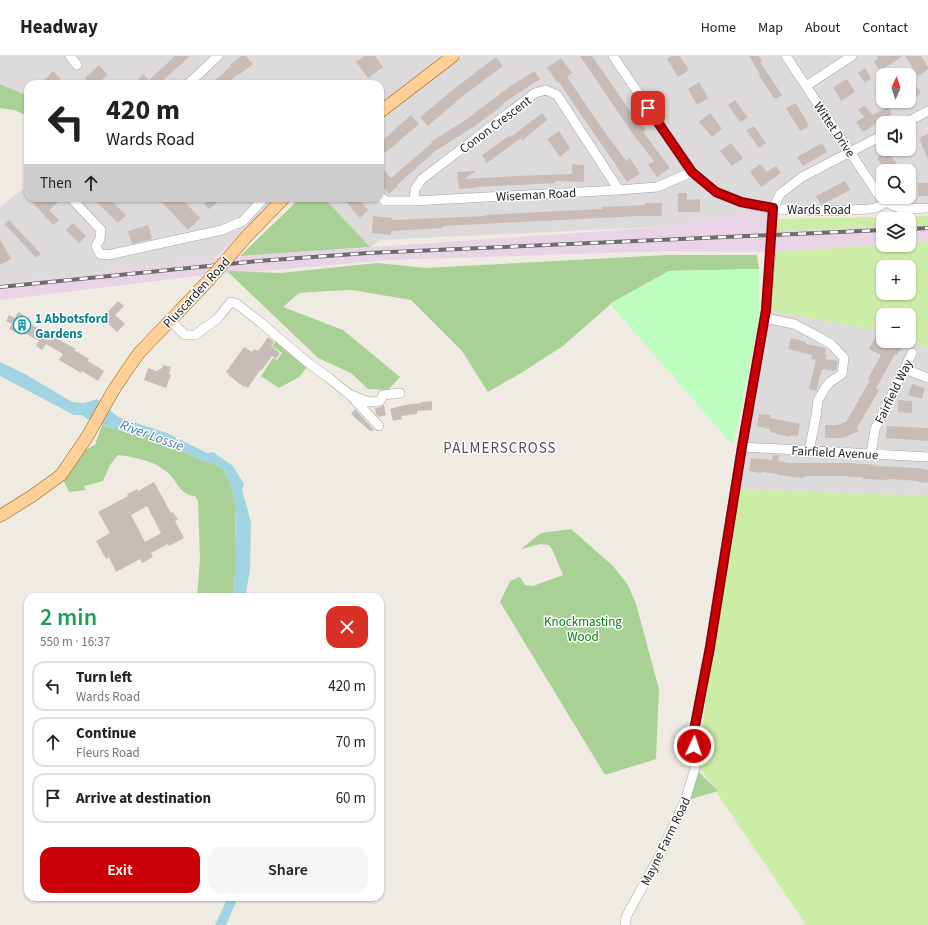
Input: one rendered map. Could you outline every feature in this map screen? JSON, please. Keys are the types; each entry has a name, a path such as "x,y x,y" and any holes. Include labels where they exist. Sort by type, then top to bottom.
{"main road":[{"path":"384,109 453,56"},
{"name":"Pluscarden Road","path":"0,516 32,496 61,475 87,437 124,373 139,353 207,282 279,202"}],"street":[{"path":"70,56 77,65"},
{"path":"192,80 218,56"},
{"name":"Wards Road","path":"612,56 692,172 716,192 741,202 773,208 828,210 870,209 883,204"},
{"name":"Wittet Drive","path":"786,56 876,190"},
{"path":"806,86 852,56"},
{"name":"Conon Crescent","path":"414,201 415,189 422,180 535,93 546,90 557,95 619,190"},
{"path":"916,117 928,111"},
{"path":"773,208 780,194 794,182 876,139"},
{"name":"Wiseman Road","path":"384,201 414,201 657,187 692,172"},
{"path":"75,202 101,230 100,239 96,246 100,254 108,256 222,230 243,220 260,202"},
{"path":"889,204 900,208 928,208"},
{"name":"Mayne Farm Road","path":"625,925 626,917 660,855 686,802 695,768 693,736 710,647 742,447 765,318 773,208"},
{"path":"170,320 185,335 195,335 217,319 231,302 237,304 307,362 330,378 350,395 379,426"},
{"path":"765,318 794,324 831,344 844,358 842,374 830,382 818,400 809,451"},
{"name":"Fairfield Way","path":"871,454 875,429 912,353"},
{"path":"905,369 928,378"},
{"path":"350,395 369,402 380,401 383,395 400,393"},
{"name":"Fairfield Avenue","path":"742,447 928,457"}],"shaded area":[{"path":"0,56 443,56 384,103 384,80 24,80 24,94 0,84"},
{"path":"462,56 928,56 928,208 892,206 773,209 676,226 380,240 370,247 328,202 384,202 384,117"},
{"path":"24,188 24,202 272,202 213,259 0,284 0,207"},
{"path":"773,209 772,231 876,227 876,245 771,252 672,251 389,260 214,274 0,300 0,284 229,257 676,226"},
{"path":"928,225 928,242 916,243 916,226"},
{"path":"766,310 876,330 876,348 916,348 916,342 928,349 928,496 735,489"}],"green space":[{"path":"0,84 24,94 24,114 14,110 0,108"},
{"path":"295,202 328,202 370,247 240,256"},
{"path":"916,216 928,216 928,225 916,226"},
{"path":"876,217 876,227 773,231 774,219"},
{"path":"928,242 928,349 916,342 916,308 876,308 876,330 766,310 771,252 876,245 876,252 916,252 916,243"},
{"path":"667,255 757,255 759,269 669,271 613,302 563,346 488,392 462,351 411,300 352,290 327,291 299,293 283,307 343,330 400,377 388,390 368,389 351,373 318,358 227,271 281,273 377,263 426,268"},
{"path":"759,269 759,319 734,442 731,443 610,304 669,271"},
{"path":"277,340 308,366 299,377 279,388 261,376 273,358 277,360 282,353 272,346"},
{"path":"102,425 115,429 129,428 143,436 149,434 177,449 206,462 213,463 225,472 231,485 235,502 236,560 233,593 197,593 200,559 198,501 195,496 184,492 170,475 158,466 142,459 118,455 110,465 103,481 84,486 86,490 69,492 61,475 75,455 95,445"},
{"path":"735,489 928,496 928,925 806,925 698,765 721,576"},
{"name":"Knockmasting Wood","path":"571,529 613,566 628,585 636,604 659,689 656,759 605,775 500,602 510,581 520,577 525,585 533,586 563,575 549,545 541,544 521,549 541,533"},
{"path":"695,768 718,791 685,801"}],"water":[{"name":"River Lossie","path":"0,362 25,374 72,402 84,403 97,399 118,417 167,433 207,453 213,452 233,466 244,484 242,490 251,522 250,570 246,593 233,593 236,560 235,502 231,485 225,472 213,463 206,462 177,449 149,434 143,436 129,428 115,429 87,419 82,415 74,415 0,376"},
{"path":"226,901 236,901 226,925 215,925"}],"building":[{"path":"175,56 190,56 163,80 149,80"},
{"path":"241,56 246,56 253,64 231,80 215,80 231,66 230,65"},
{"path":"364,56 375,56 383,67 368,78 356,62"},
{"path":"580,56 592,56 630,111 632,110 646,130 643,132 670,168 657,177 648,165 654,161 635,137"},
{"path":"671,56 680,56 689,70 678,77 667,59"},
{"path":"749,56 759,56 762,61 760,62 782,95 774,98 758,74 760,74"},
{"path":"876,56 903,56 885,68 878,68 874,61 878,59"},
{"path":"905,56 921,56 928,69 918,76 916,68 913,68"},
{"path":"496,57 503,66 463,96 428,126 420,117"},
{"path":"561,58 572,73 567,77 599,124 626,161 630,158 640,174 627,182 559,82 558,83 547,68"},
{"path":"99,65 108,75 102,80 87,80 85,78"},
{"path":"865,68 871,78 865,83 858,73"},
{"path":"53,71 61,79 60,80 45,80"},
{"path":"534,71 540,79 502,104 503,105 475,126 432,153 389,194 384,188 384,170 391,178 432,143 431,142 467,119 505,90"},
{"path":"143,74 149,80 138,80"},
{"path":"847,79 855,92 841,101 833,87"},
{"path":"699,82 708,98 697,105 688,89"},
{"path":"916,85 921,93 916,96"},
{"path":"735,100 748,118 740,122 728,105"},
{"path":"796,103 809,126 800,131 786,108"},
{"path":"865,105 872,115 886,108 889,108 892,114 889,116 876,116 876,124 863,132 856,122 864,117 858,110"},
{"path":"542,113 547,120 522,141 521,138 487,163 482,155 510,135 511,137"},
{"path":"710,113 722,129 712,137 699,122"},
{"path":"411,115 419,124 384,153 384,139"},
{"path":"754,126 766,143 759,148 746,130"},
{"path":"559,131 570,148 560,157 547,139"},
{"path":"928,134 928,159 919,138"},
{"path":"731,143 743,158 732,166 720,151"},
{"path":"822,143 827,152 803,166 797,157"},
{"path":"880,156 891,156 897,164 881,164 877,158"},
{"path":"572,164 584,165 584,182 555,181 555,183 459,189 457,172 476,171 464,179 572,174"},
{"path":"760,164 767,172 776,166 781,173 761,187 750,172"},
{"path":"845,181 850,190 821,205 816,196"},
{"path":"918,183 928,183 928,196 918,196"},
{"path":"678,193 687,193 687,200 700,199 700,212 678,212"},
{"path":"58,202 49,210 59,220 53,225 33,203"},
{"path":"97,202 112,202 126,215 118,223"},
{"path":"162,202 185,202 200,218 188,230"},
{"path":"207,202 218,202 209,209 204,204"},
{"path":"346,202 361,202 368,210 360,218"},
{"path":"645,203 662,203 662,216 443,226 443,228 391,231 391,235 372,233 373,216 393,218 392,220 485,216 602,209 602,207 645,205"},
{"path":"9,220 41,254 36,258 5,224"},
{"path":"73,223 86,236 79,243 66,230"},
{"path":"148,225 152,239 132,244 128,231"},
{"path":"0,239 11,259 0,265"},
{"path":"118,301 124,306 115,315 125,324 117,332 102,318"},
{"path":"18,312 25,316 23,320 76,349 74,350 89,359 88,361 104,371 98,381 82,371 81,373 59,360 63,354 46,344 42,350 36,346 39,341 19,330 17,333 9,329 12,324 6,321 9,315 15,318"},
{"path":"876,336 876,348 902,348 897,355 895,354 876,388 879,390 857,428 859,431 843,438 825,438 825,425 837,425 846,422 870,380 868,379 881,355 869,349"},
{"path":"268,337 274,342 271,346 280,353 276,359 272,356 248,388 245,386 244,387 226,372 244,347 252,352 254,349 258,351"},
{"path":"791,338 806,342 806,344 826,348 826,359 838,361 836,370 834,371 822,369 816,391 809,389 816,360 811,359 812,355 788,349"},
{"path":"163,365 171,367 169,374 171,375 166,388 144,380 148,368 156,371 162,368"},
{"path":"912,384 925,388 922,399 908,395"},
{"path":"898,400 912,401 912,413 898,412"},
{"path":"432,401 432,410 417,411 417,414 401,416 402,419 393,421 390,409"},
{"path":"384,405 386,415 379,417 376,414 375,408"},
{"path":"355,409 374,430 370,431 351,414"},
{"path":"759,414 770,415 770,418 800,424 798,436 791,435 790,437 776,434 770,432 770,429 757,426"},
{"path":"887,426 928,428 928,441 886,438"},
{"path":"773,455 779,455 778,461 789,463 856,463 875,466 925,469 928,470 928,483 889,479 863,479 863,477 849,476 804,476 804,478 749,471 751,458 772,460"},
{"path":"154,482 171,513 173,512 178,520 175,521 184,538 151,553 153,557 142,563 140,559 116,572 109,557 106,559 96,541 110,533 98,512 128,496 127,494 137,489 138,491","holes":["147,506 161,533 145,542 131,515"]}],"railway":[{"path":"916,229 928,228"},
{"path":"0,287 258,261 368,253 876,230"}],"place":[{"name":"1 Abbotsford Gardens","path":"22,325"}],"district":[{"name":"PALMERSCROSS","path":"500,448"}],"route":[{"path":"648,108 692,172 716,192 741,202 773,208 766,310 742,447 710,647 693,736 694,746"}]}
